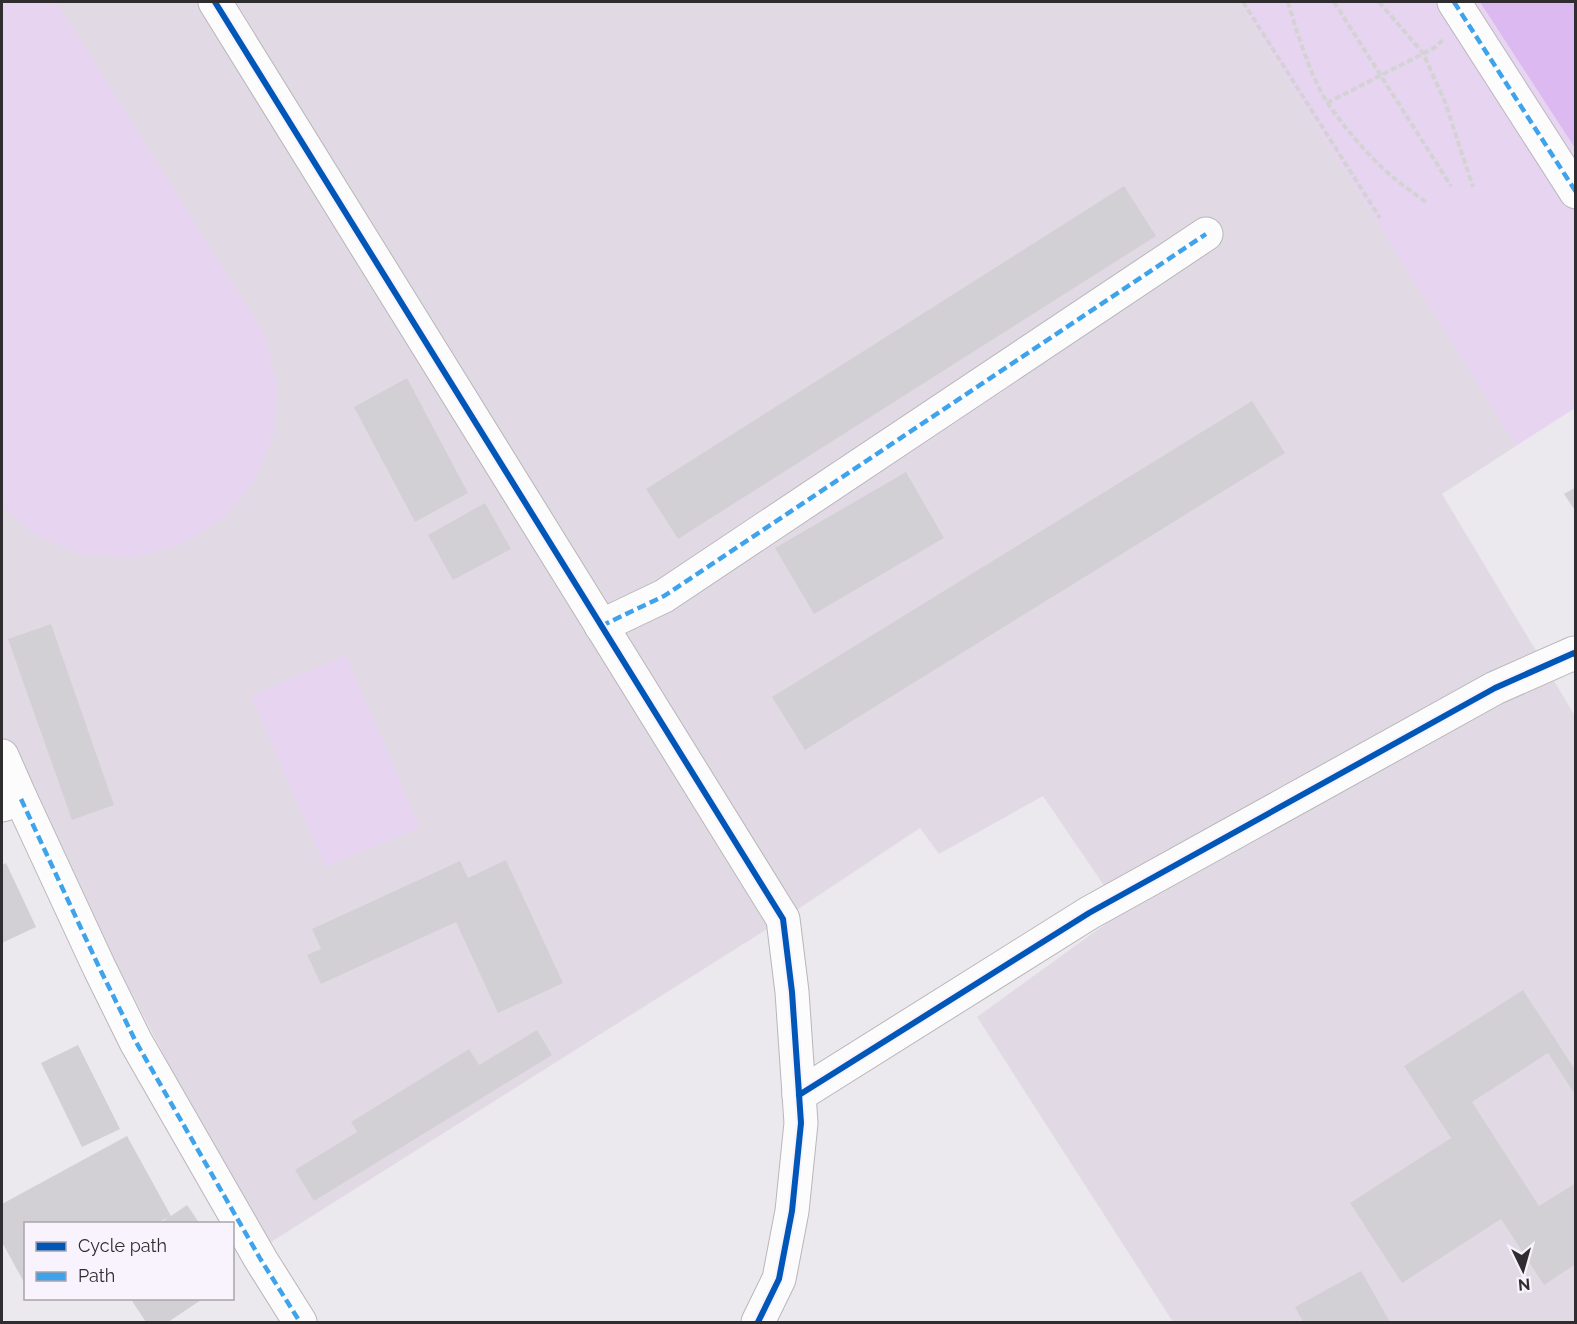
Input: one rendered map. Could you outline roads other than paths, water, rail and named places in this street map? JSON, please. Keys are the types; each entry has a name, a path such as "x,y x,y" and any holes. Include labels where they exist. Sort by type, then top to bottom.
{"street":[{"path":"215,2 783,919 792,992 801,1123 792,1211 779,1280 758,1323"},
{"path":"1460,11 1575,192"},
{"path":"601,626 664,596 1206,234"},
{"path":"799,1095 1089,913 1495,688 1574,653 1575,656"},
{"path":"2,756 11,802 136,1042 261,1260 300,1323"}]}
